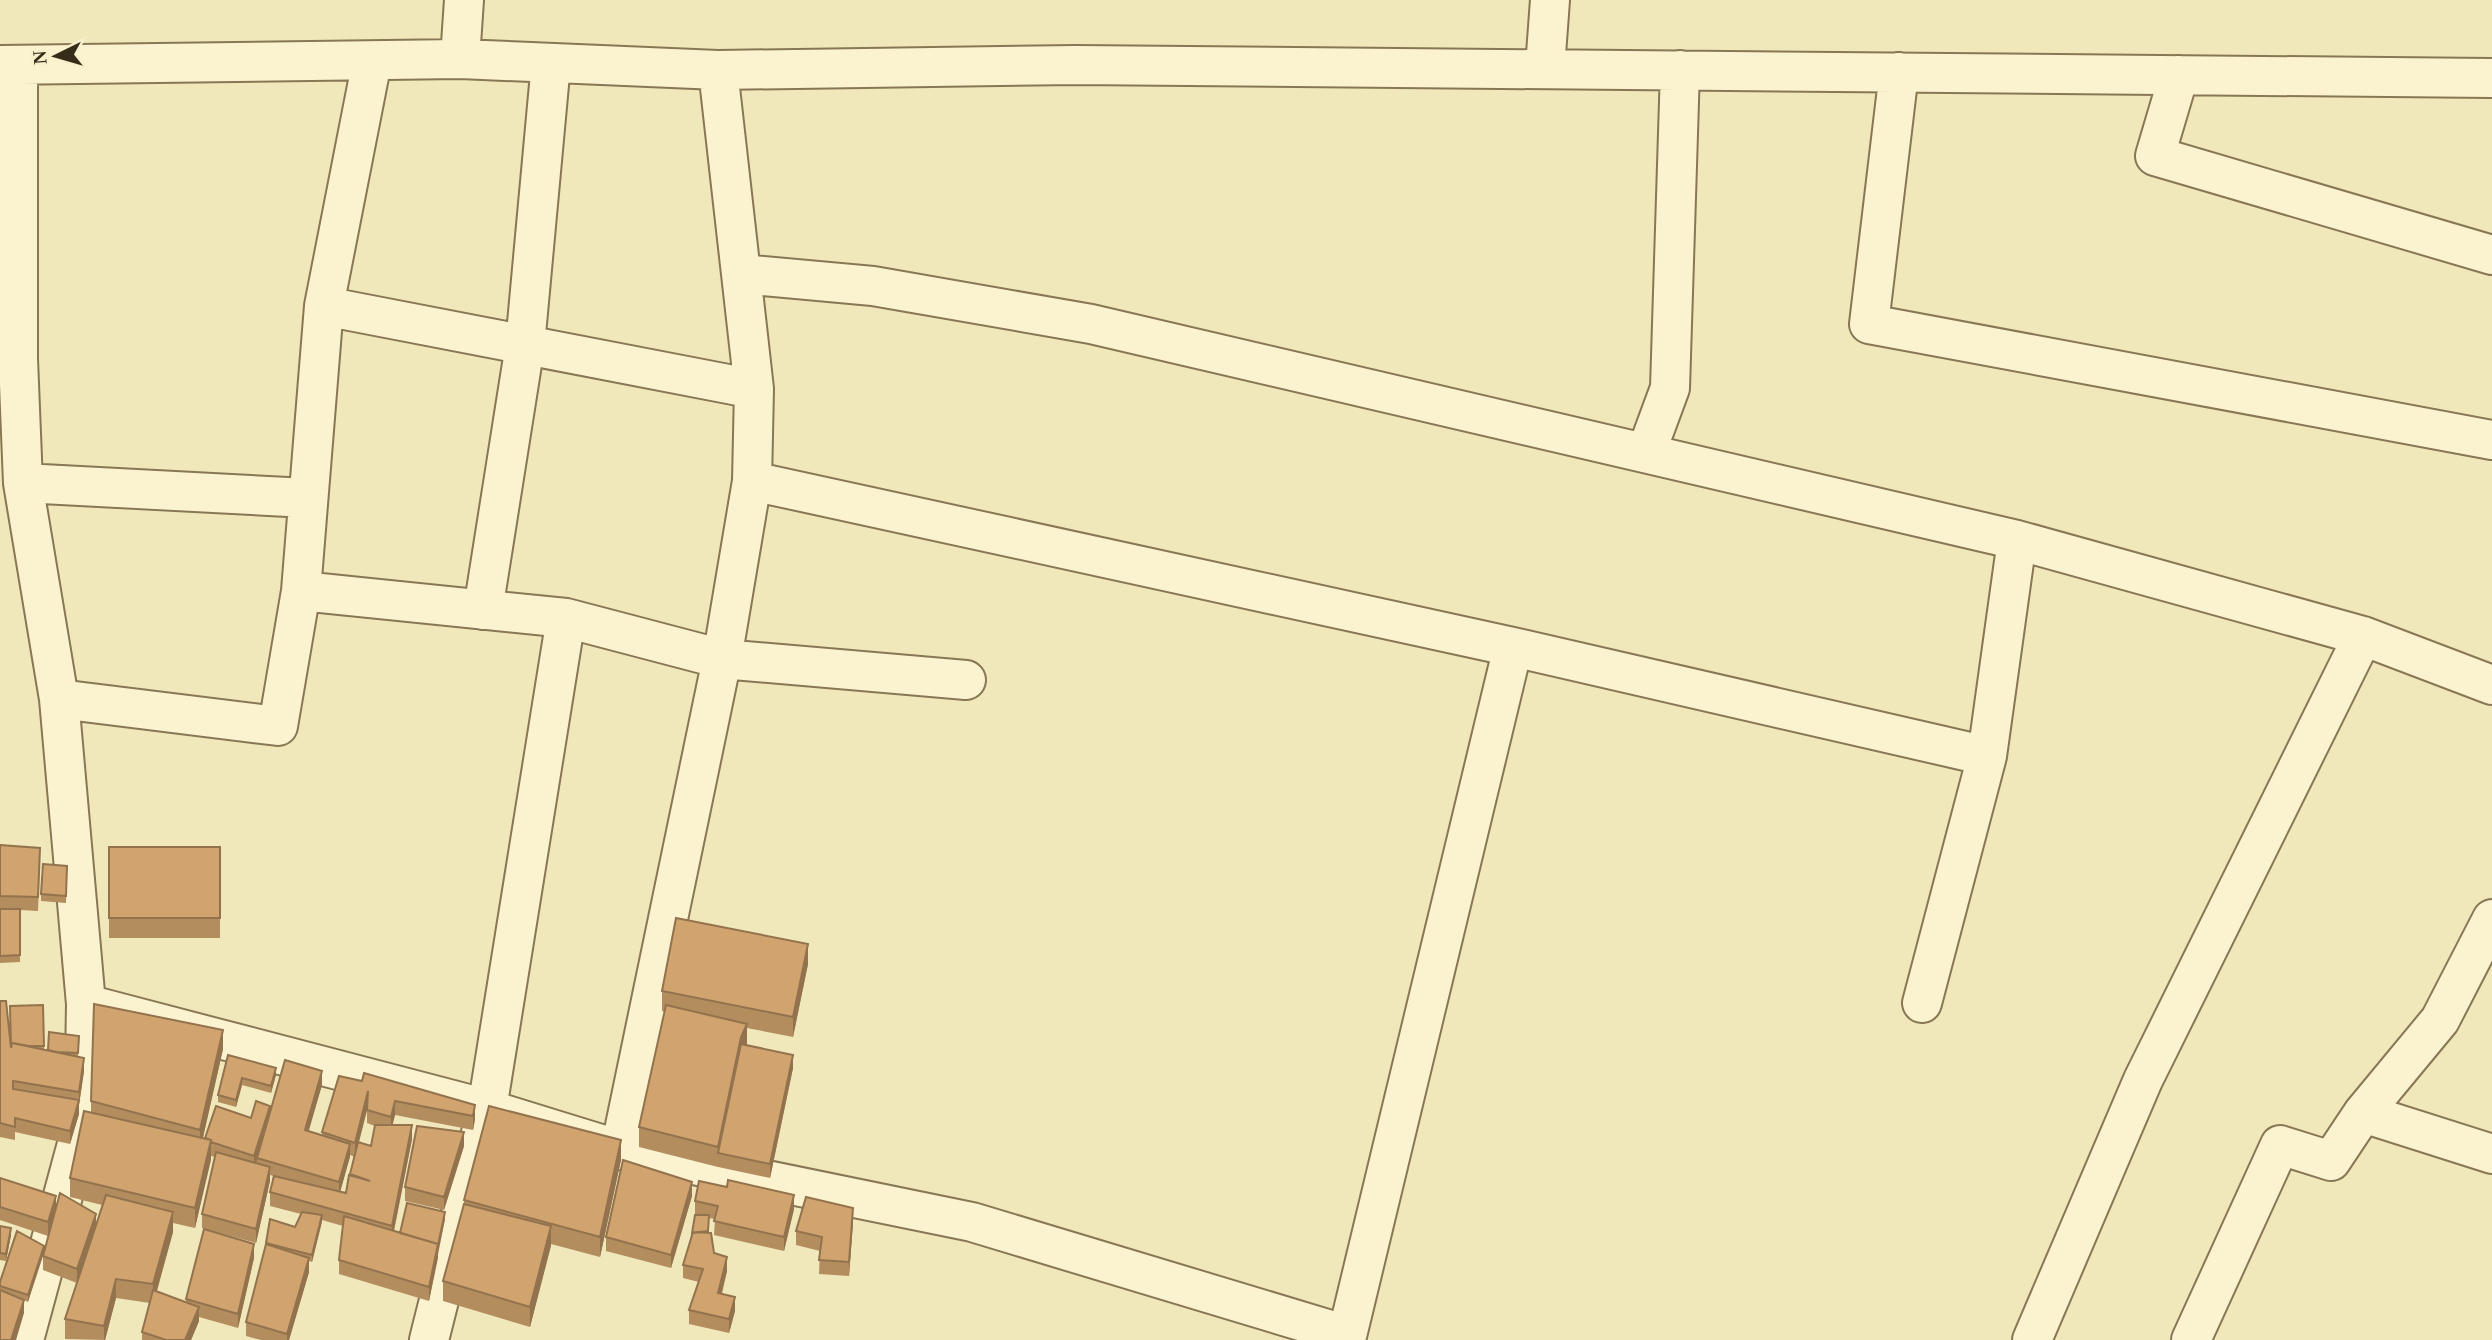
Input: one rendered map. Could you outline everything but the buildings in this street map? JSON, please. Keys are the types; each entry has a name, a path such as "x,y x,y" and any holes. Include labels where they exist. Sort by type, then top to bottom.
{"street":[{"path":"460,59 464,0"},
{"path":"1545,68 1550,0"},
{"path":"24,1340 84,1118 86,1004 59,699 23,483 9,65 460,59 718,70 1076,65 2492,78"},
{"path":"59,699 278,726 301,590 324,306 372,61"},
{"path":"483,610 525,345 551,63"},
{"path":"620,1150 722,659 752,481 754,388 718,70"},
{"path":"1646,453 1670,388 1680,70"},
{"path":"1899,72 1869,324 2492,440"},
{"path":"2179,75 2155,156 2492,255"},
{"path":"742,274 873,286 1091,324 2017,540 2363,636 2492,685"},
{"path":"324,306 754,388"},
{"path":"752,481 1513,647 1987,756"},
{"path":"23,483 307,498"},
{"path":"1922,1003 1987,756 2017,540"},
{"path":"301,590 566,618 722,659 966,680"},
{"path":"429,1340 487,1109 566,618"},
{"path":"2032,1340 2143,1080 2363,636"},
{"path":"86,1004 487,1109 620,1150 972,1222 1346,1338 1513,647"},
{"path":"2191,1340 2280,1146 2331,1161 2363,1113 2440,1020 2492,919"},
{"path":"2363,1113 2492,1154"}]}
